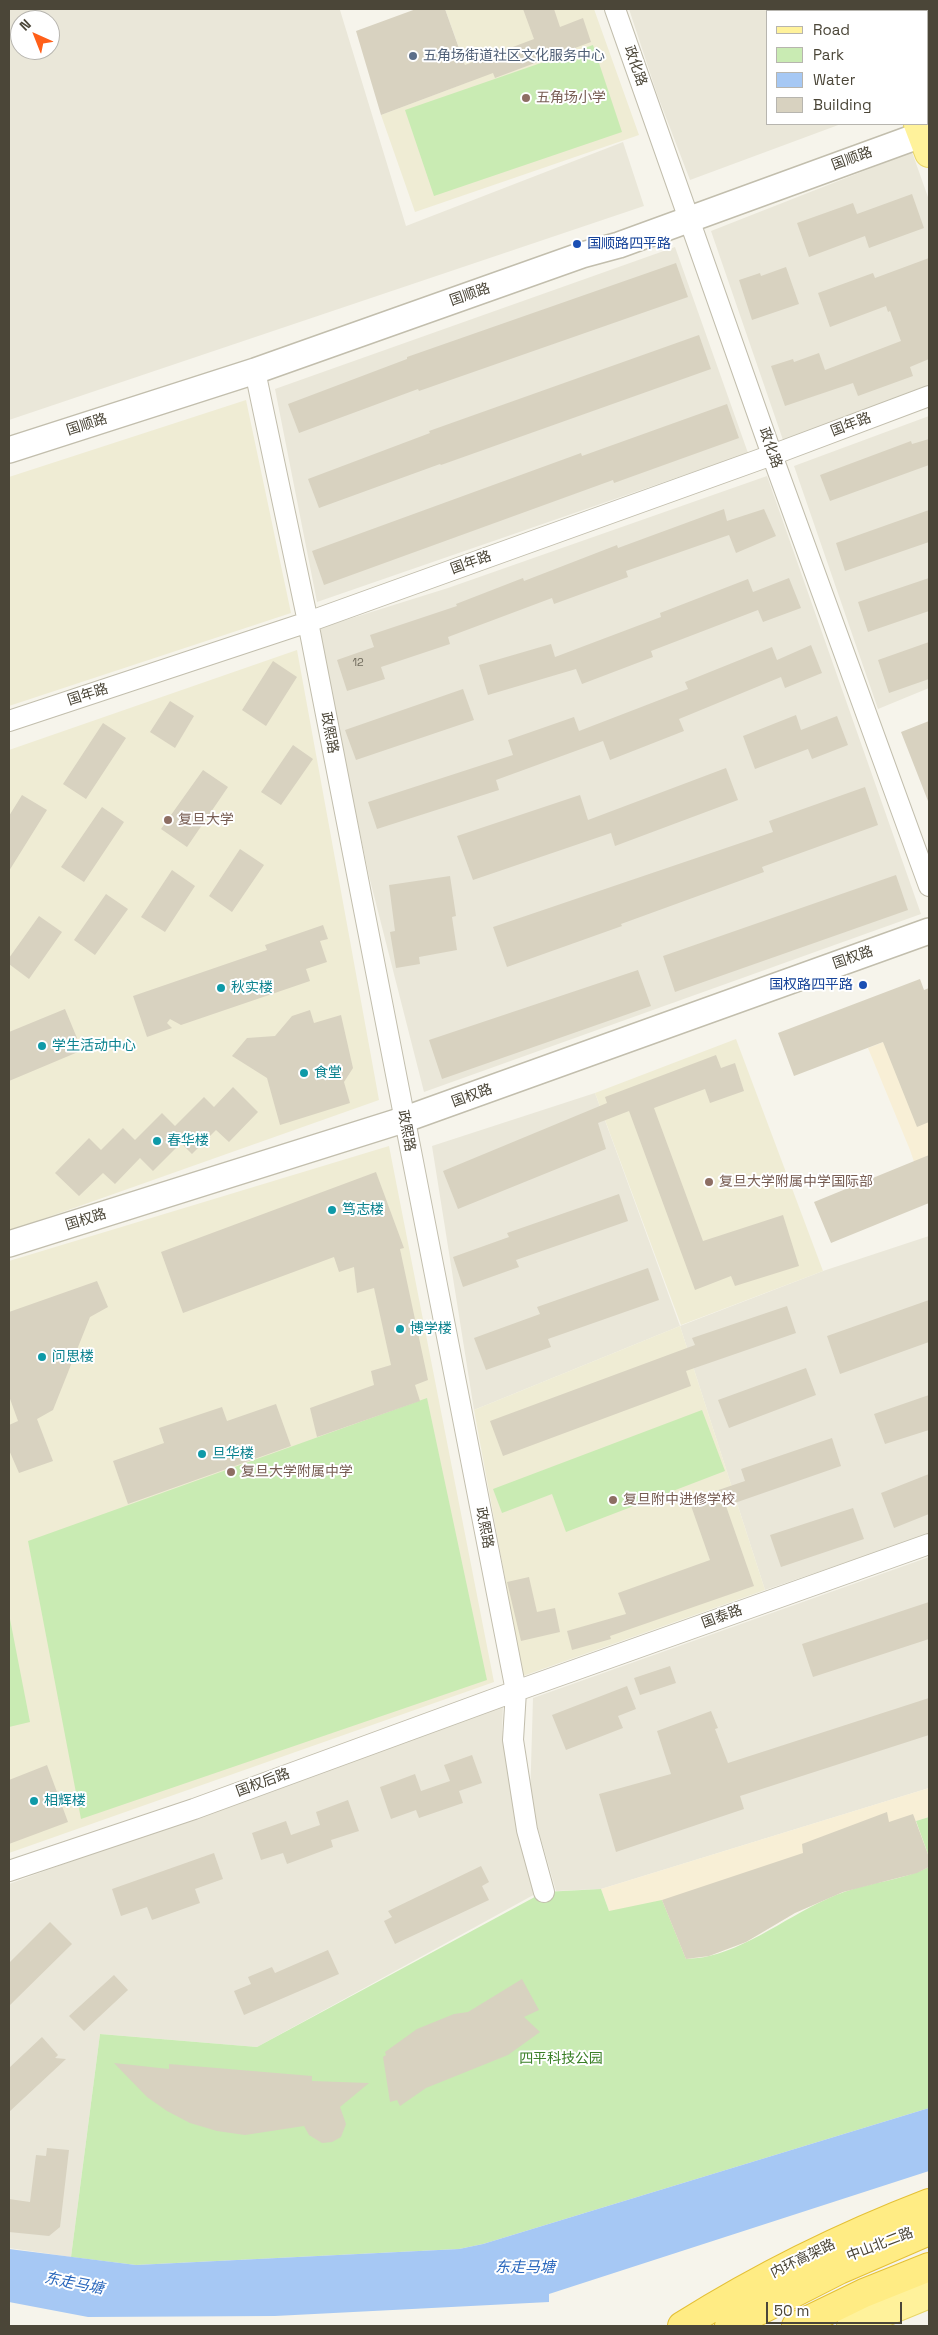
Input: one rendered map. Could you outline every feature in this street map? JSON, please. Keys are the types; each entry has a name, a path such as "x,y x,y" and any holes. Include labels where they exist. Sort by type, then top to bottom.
{"highway":[{"name":"内环高架路","path":"682,2326 786,2266 885,2220 929,2203"},
{"name":"内环高架路","path":"729,2326 838,2270 929,2231"},
{"path":"796,2326 864,2293 929,2267"}],"main road":[{"name":"中山北二路","path":"694,2326 744,2301 838,2261 929,2226"},
{"path":"851,2326 929,2294"}],"street":[{"name":"政化路","path":"615,9 772,455 929,886"},
{"name":"国顺路","path":"9,450 255,370 925,135"},
{"name":"政熙路","path":"255,370 308,622 516,1691 513,1740 527,1830 544,1892"},
{"name":"国年路","path":"9,721 308,622 772,455 929,396"},
{"name":"国权路","path":"9,1244 404,1120 929,932"},
{"name":"国泰路","path":"516,1691 929,1544"},
{"name":"国权后路","path":"9,1872 194,1809 516,1691"}],"shaded area":[{"path":"9,9 341,9 406,226 623,142 644,206 9,420"},
{"name":"五角场小学","path":"445,9 594,9 639,135 415,212 381,115 471,81"},
{"path":"629,9 858,10 766,10 766,125 838,125 690,180 657,94"},
{"path":"912,152 929,200 929,385 783,440 711,231"},
{"path":"675,247 748,453 317,602 275,389"},
{"path":"246,400 291,613 9,706 9,477"},
{"path":"929,416 929,688 878,709 794,466"},
{"path":"767,476 921,914 424,1092 369,876 317,629 448,588"},
{"path":"297,650 379,1100 9,1231 9,750"},
{"path":"929,1024 929,1206 910,1150 868,1048"},
{"name":"复旦大学附属中学国际部","path":"736,1039 823,1271 681,1325 595,1093"},
{"path":"595,1093 680,1326 474,1410 432,1146"},
{"name":"复旦大学附属中学","path":"389,1146 494,1682 9,1853 9,1261"},
{"path":"929,1236 929,1534 765,1590 680,1326 823,1271"},
{"name":"复旦附中进修学校","path":"680,1326 765,1590 523,1676 474,1410"},
{"path":"929,1557 929,1788 601,1889 556,1891 530,1801 533,1698"},
{"path":"503,1703 502,1736 537,1893 257,2047 100,2034 71,2257 9,2248 9,1884"},
{"path":"929,1788 929,1817 916,1821 929,1857 929,1867 917,1873 843,1892 795,1913 746,1942 709,1956 686,1959 609,1911 601,1889"}],"green space":[{"path":"593,45 622,132 434,196 405,110"},
{"path":"427,1398 487,1680 81,1819 28,1541"},
{"path":"702,1410 725,1471 566,1532 552,1494 502,1513 493,1489"},
{"path":"9,1614 30,1722 9,1727"},
{"path":"929,1817 929,1857 916,1821"},
{"name":"四平科技公园","path":"929,1867 929,2108 483,2244 459,2249 136,2265 71,2257 100,2034 257,2047 544,1892 601,1889 609,1911 662,1900 686,1959 709,1956 743,1944 810,1907 844,1892 909,1875"}],"water":[{"name":"东走马塘","path":"929,2108 929,2171 549,2294 549,2302 275,2316 88,2317 9,2302 9,2249 136,2265 459,2249 483,2244"}],"building":[{"name":"五角场街道社区文化服务中心","path":"416,9 445,9 465,65 534,39 523,9 554,9 560,27 583,18 591,42 495,78 493,73 381,115 356,31"},
{"path":"912,194 924,228 869,248 865,236 809,257 797,223 853,203 857,214"},
{"path":"929,258 929,359 910,367 913,376 858,396 853,383 785,406 771,366 793,359 794,362 819,353 825,370 901,341 890,311 888,312 886,306 830,327 818,293 873,273 875,278"},
{"path":"676,263 688,297 419,391 418,389 299,433 288,404 407,359 407,357"},
{"path":"786,267 799,304 752,320 739,280 760,273 761,276"},
{"path":"699,335 711,369 319,508 308,479 430,433 429,431"},
{"path":"727,404 739,438 614,483 613,480 324,585 312,551 581,453 582,456"},
{"path":"929,439 929,465 830,501 820,475 911,441 912,444"},
{"path":"724,509 727,521 764,509 776,536 736,553 729,535 626,571 628,577 554,604 552,598 448,637 450,644 381,667 385,679 347,691 337,660 374,647 370,635 457,606 456,604 523,578 524,581 617,545 618,548"},
{"path":"929,510 929,542 845,571 836,543"},
{"path":"789,578 801,608 763,622 758,610 651,651 653,657 582,684 576,669 488,695 479,665 551,644 555,657 661,617 660,613 748,579 753,592"},
{"path":"929,578 929,611 868,632 858,602"},
{"path":"929,642 929,679 889,693 878,660"},
{"path":"811,645 822,673 785,688 781,677 679,719 684,731 610,760 603,741 496,780 499,790 377,829 368,802 513,755 508,740 574,717 579,731 688,689 685,682 772,647 777,660"},
{"path":"273,661 297,677 266,726 242,710"},
{"path":"463,689 474,720 356,760 345,730"},
{"path":"170,701 194,716 175,748 150,732"},
{"path":"796,715 801,730 837,716 848,745 812,759 808,749 755,769 743,736"},
{"path":"929,721 929,801 928,801 901,732"},
{"path":"103,723 126,738 86,799 63,784"},
{"path":"293,745 313,759 281,805 261,792"},
{"path":"726,768 738,800 615,846 611,833 473,880 457,836 580,795 588,820"},
{"path":"203,770 228,787 187,847 161,829"},
{"path":"865,787 878,825 762,867 764,872 507,967 493,927 773,832 769,821"},
{"path":"22,795 47,810 9,871 9,816"},
{"path":"102,807 124,822 84,882 61,867"},
{"path":"240,849 264,865 232,912 209,896"},
{"path":"172,870 195,886 165,932 141,917"},
{"path":"896,875 908,910 675,992 663,956"},
{"path":"450,876 456,916 452,917 457,950 419,957 420,964 396,968 390,932 395,931 389,885"},
{"path":"106,894 128,909 95,955 74,940"},
{"path":"39,916 62,932 29,979 9,964 9,958"},
{"name":"秋实楼","path":"323,925 328,939 320,941 327,962 306,969 310,981 181,1025 170,1019 167,1023 172,1028 147,1037 133,996 267,950 265,945"},
{"path":"638,970 651,1006 442,1079 429,1040"},
{"path":"920,979 924,990 929,988 929,1122 917,1127 883,1042 794,1076 778,1033"},
{"name":"学生活动中心","path":"65,1009 77,1038 73,1040 78,1052 9,1081 9,1032"},
{"name":"食堂","path":"310,1010 314,1023 341,1015 353,1068 344,1082 350,1103 280,1125 267,1078 232,1056 247,1038 275,1036 292,1016"},
{"path":"716,1055 721,1068 735,1063 744,1091 710,1103 705,1089 654,1108 703,1241 783,1215 799,1266 735,1286 731,1276 695,1290 629,1111 598,1123 606,1149 458,1209 443,1171 607,1103 605,1097"},
{"name":"春华楼","path":"233,1087 258,1112 229,1142 216,1130 192,1154 181,1143 153,1171 140,1158 115,1184 103,1173 79,1196 55,1173 89,1138 101,1150 123,1128 135,1140 162,1113 175,1126 204,1097 214,1107"},
{"path":"929,1155 929,1203 831,1243 814,1202"},
{"name":"笃志楼","path":"376,1172 404,1248 400,1249 428,1380 415,1385 420,1401 317,1437 310,1408 374,1385 371,1371 391,1365 374,1288 357,1293 354,1267 339,1272 334,1257 183,1313 161,1252"},
{"path":"619,1194 628,1221 516,1260 519,1267 463,1287 453,1257 509,1237 507,1233"},
{"path":"648,1268 659,1300 548,1339 551,1347 486,1370 474,1338 540,1314 537,1307"},
{"name":"问思楼","path":"97,1281 108,1307 90,1317 53,1410 37,1419 53,1461 19,1473 9,1450 9,1425 18,1421 9,1396 9,1312"},
{"path":"929,1300 929,1342 840,1374 827,1336"},
{"path":"787,1306 796,1333 686,1371 691,1386 503,1456 490,1421 695,1345 692,1338"},
{"path":"806,1368 816,1395 729,1428 718,1400"},
{"path":"929,1395 929,1430 885,1444 874,1414"},
{"name":"旦华楼","path":"276,1404 291,1446 128,1504 113,1461 164,1443 159,1428 222,1407 227,1421"},
{"path":"832,1438 841,1466 726,1506 754,1586 610,1636 611,1639 572,1650 567,1631 626,1614 618,1593 710,1560 689,1500 745,1481 741,1469"},
{"path":"929,1474 929,1514 894,1528 881,1493"},
{"path":"853,1508 864,1539 781,1567 770,1535"},
{"path":"529,1577 537,1612 555,1608 560,1632 521,1641 507,1582"},
{"path":"929,1602 929,1639 813,1677 802,1644"},
{"path":"670,1666 676,1683 640,1695 634,1678"},
{"path":"627,1686 636,1709 618,1716 623,1728 566,1750 552,1715"},
{"path":"929,1698 929,1735 740,1796 744,1809 616,1852 599,1794 671,1774 657,1731 711,1711 718,1728 715,1729 728,1763"},
{"path":"472,1755 482,1783 459,1791 463,1803 419,1818 416,1810 391,1819 380,1787 415,1774 421,1791 450,1781 444,1765"},
{"name":"相辉楼","path":"47,1765 68,1822 9,1844 9,1780"},
{"path":"348,1800 359,1831 331,1840 333,1847 287,1864 283,1853 261,1860 252,1833 286,1821 291,1835 320,1825 316,1812"},
{"path":"887,1812 889,1822 913,1814 929,1857 929,1867 917,1873 843,1892 795,1913 746,1942 709,1956 686,1959 662,1900 803,1853 802,1844"},
{"path":"214,1853 223,1879 195,1889 200,1903 152,1920 147,1907 121,1916 112,1889"},
{"path":"481,1866 489,1882 482,1886 489,1900 395,1944 384,1921 392,1917 388,1911"},
{"path":"50,1922 72,1944 9,2006 9,1963"},
{"path":"328,1950 339,1974 244,2015 234,1991 251,1984 248,1977 272,1967 275,1973"},
{"path":"114,1975 128,1990 84,2031 69,2016"},
{"path":"522,1979 539,2010 524,2017 540,2032 508,2055 426,2088 400,2106 397,2100 390,2102 383,2057 386,2055 385,2052 417,2029 454,2014 468,2012"},
{"path":"42,2037 58,2055 55,2058 66,2059 9,2112 9,2068"},
{"path":"114,2063 169,2069 169,2064 312,2076 312,2081 369,2083 340,2107 346,2124 341,2137 332,2142 322,2143 309,2135 304,2126 245,2135 217,2131 190,2123 167,2111 147,2097"},
{"path":"47,2148 69,2150 60,2227 49,2236 9,2232 9,2199 30,2202 36,2155 46,2156"}],"place":[{"name":"五角场街道社区文化服务中心","path":"413,56"},
{"name":"五角场小学","path":"526,98"},
{"name":"国顺路四平路","path":"577,244"},
{"name":"复旦大学","path":"168,820"},
{"name":"国权路四平路","path":"863,985"},
{"name":"秋实楼","path":"221,988"},
{"name":"学生活动中心","path":"42,1046"},
{"name":"食堂","path":"304,1073"},
{"name":"春华楼","path":"157,1141"},
{"name":"复旦大学附属中学国际部","path":"709,1182"},
{"name":"笃志楼","path":"332,1210"},
{"name":"博学楼","path":"400,1329"},
{"name":"问思楼","path":"42,1357"},
{"name":"旦华楼","path":"202,1454"},
{"name":"复旦大学附属中学","path":"231,1472"},
{"name":"复旦附中进修学校","path":"613,1500"},
{"name":"相辉楼","path":"34,1801"}]}
